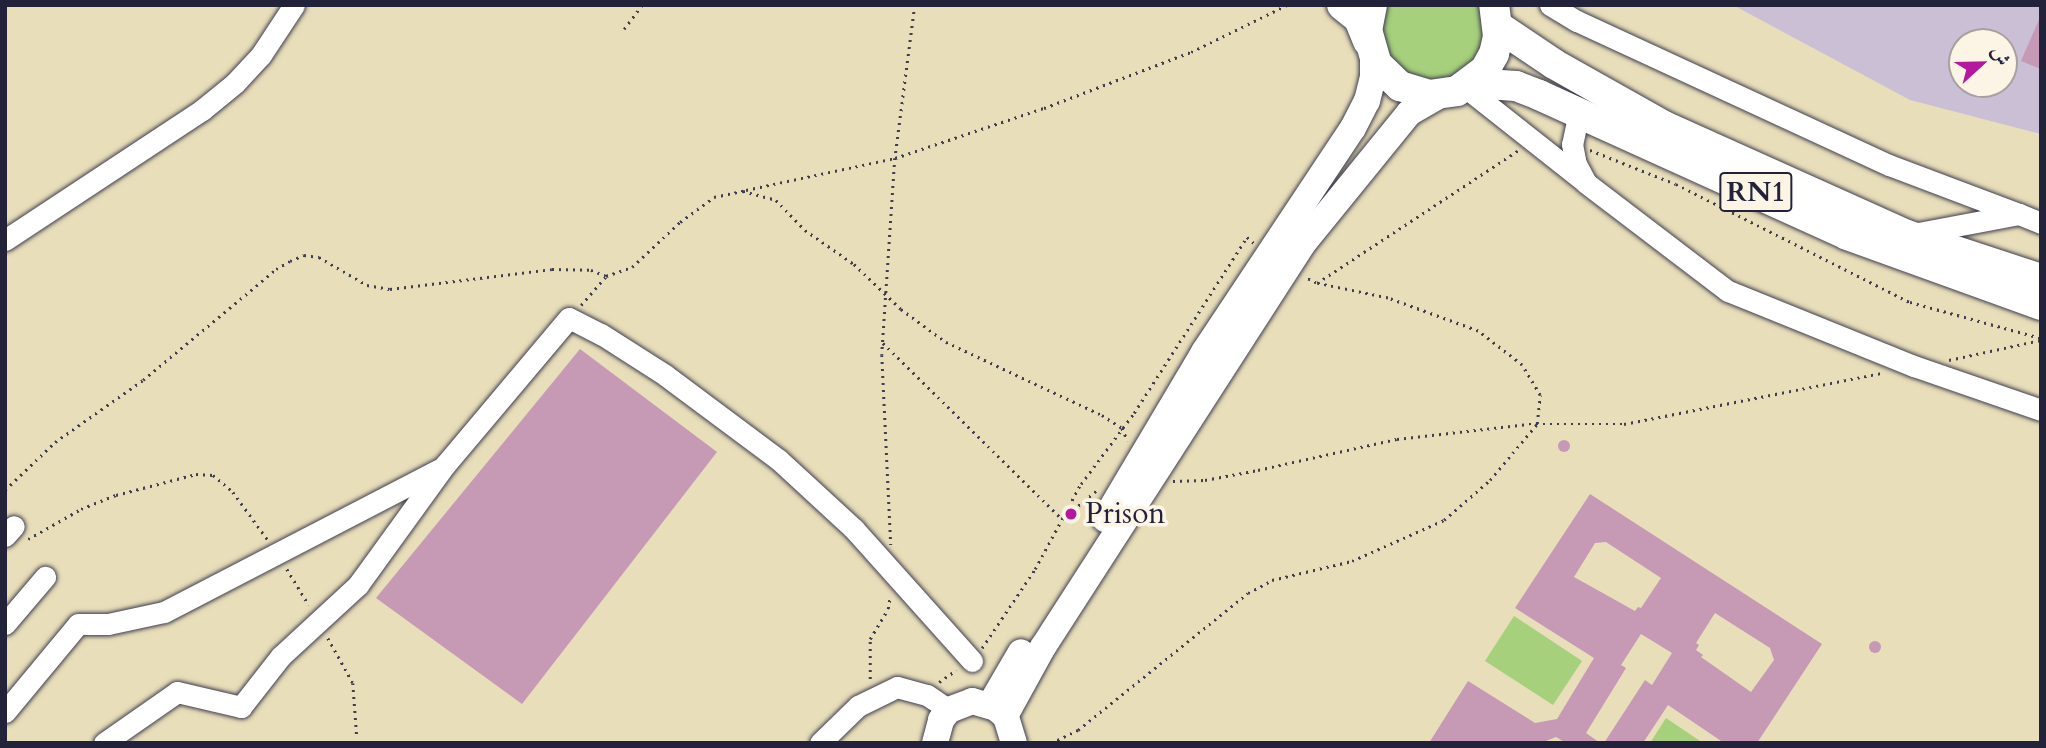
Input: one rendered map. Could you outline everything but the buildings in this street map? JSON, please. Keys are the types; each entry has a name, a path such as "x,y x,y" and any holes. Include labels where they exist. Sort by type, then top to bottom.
{"highway":[{"name":"RN1","path":"1342,5 1359,19 1370,48 1384,72 1400,86 1419,94 1459,88 1516,86 1579,112 1847,235 2041,305"},
{"path":"1370,48 1372,5"},
{"name":"RN1","path":"1459,88 1490,62 1497,45 1496,12"},
{"name":"RN1","path":"1496,12 1553,64 1664,125 1907,235 2041,279"}],"main road":[{"path":"997,711 1042,647 1157,469 1278,261 1367,101 1373,77 1370,48"},
{"path":"997,711 1204,352 1278,261 1409,113 1459,88"},
{"path":"935,743 941,720 949,710 972,701 997,711 1012,730 1014,743"}],"street":[{"path":"5,240 202,110 261,55 294,5"},
{"path":"1550,5 1577,21 1889,165 2041,223"},
{"path":"1459,88 1728,291 1914,366 2041,410"},
{"path":"1579,112 1572,144 1576,163 1586,183"},
{"path":"1907,235 2019,214"},
{"path":"105,741 177,692 241,707 281,656 358,586 445,466 569,318 601,334 665,375 779,460 854,529 972,661"},
{"path":"5,712 78,624 108,624 163,612 445,466"},
{"path":"5,624 45,577"},
{"path":"820,743 858,706 897,687 926,695 949,710"}],"path":[{"path":"624,29 642,5"},
{"path":"887,470 883,343 895,158 915,5"},
{"path":"743,191 895,158 1044,108 1191,52 1287,5"},
{"path":"883,343 1062,519 1081,484 1133,413 1247,237 1278,261 1316,284 1388,298 1478,331 1522,365 1540,395 1537,424 1490,480 1444,520 1352,561 1272,580 1248,593 1078,730 1051,743"},
{"path":"569,318 606,276"},
{"path":"1157,469 1169,480 1205,480 1397,439 1537,424 1623,424 2041,340"},
{"path":"9,531 27,539 81,509 116,495 185,476 213,475 233,492 277,553 319,621 353,683 357,737"}],"shaded area":[{"path":"1733,5 2041,5 2041,134 1910,100"}],"green space":[{"path":"1381,5 1485,5 1490,36 1467,76 1423,86 1380,51"},
{"path":"1514,616 1582,661 1553,705 1485,661"},
{"path":"1666,718 1703,743 1650,743"}],"place":[{"name":"Prison","path":"1071,514"}]}
